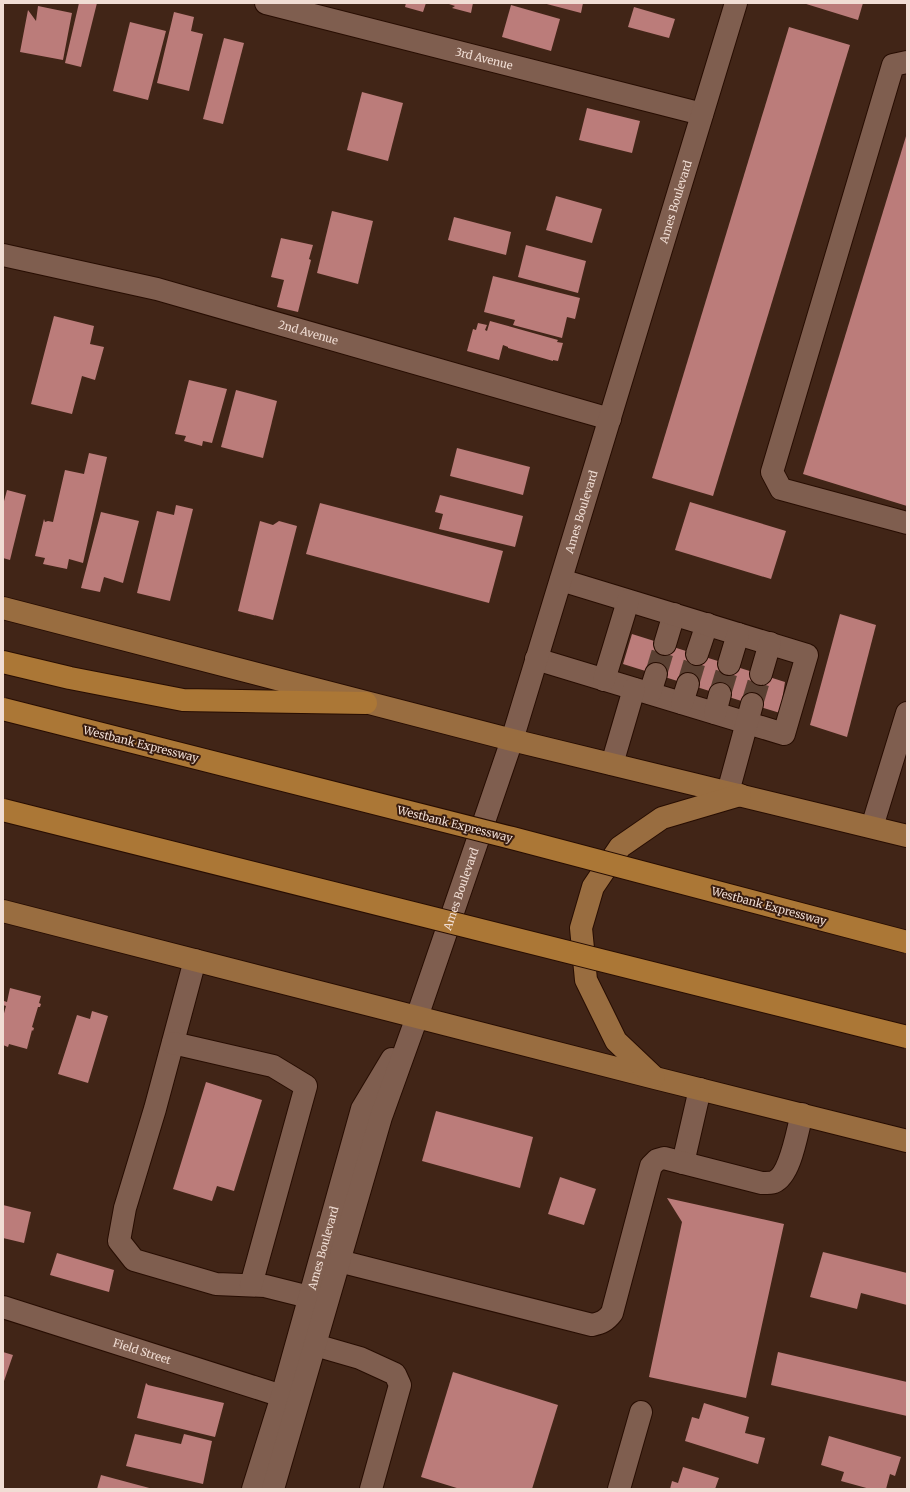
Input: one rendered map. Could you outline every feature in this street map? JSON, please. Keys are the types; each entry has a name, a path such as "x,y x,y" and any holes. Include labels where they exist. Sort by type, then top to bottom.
{"highway":[{"path":"3,662 70,678 183,700 366,703"},
{"name":"Westbank Expressway","path":"3,708 512,838 907,942"},
{"path":"3,810 907,1037"}],"main road":[{"path":"3,608 512,740 907,836"},
{"path":"655,1078 616,1041 586,980 581,928 593,887 620,847 662,818 735,794"},
{"path":"3,911 907,1141"}],"street":[{"name":"3rd Avenue","path":"266,3 702,114"},
{"name":"Ames Boulevard","path":"273,1489 381,1117 512,740 736,3"},
{"path":"907,62 893,65 772,472 781,489 907,523"},
{"name":"2nd Avenue","path":"3,255 157,289 610,419"},
{"path":"536,659 604,680 646,685 685,693 749,713 784,734 807,655 561,580"},
{"path":"604,680 628,601"},
{"path":"665,644 674,614"},
{"path":"697,654 707,624"},
{"path":"730,664 738,634"},
{"path":"761,674 770,643"},
{"path":"612,764 646,685"},
{"path":"735,794 749,713"},
{"path":"872,827 907,713"},
{"path":"195,960 151,1124 125,1208 119,1242 134,1260 216,1284 265,1286 310,1297"},
{"name":"Ames Boulevard","path":"253,1489 282,1396 362,1108 417,1017"},
{"path":"173,1043 273,1066 306,1086 251,1285"},
{"path":"683,1163 700,1089"},
{"path":"339,1261 592,1324 600,1323 606,1320 612,1313 651,1166 657,1160 664,1158 762,1183 774,1182 783,1175 788,1165 802,1114"},
{"name":"Field Street","path":"3,1307 282,1396"},
{"path":"315,1345 360,1358 395,1374 400,1385 371,1489"},
{"path":"619,1489 641,1412"}],"building":[{"path":"79,3 97,3 81,67 65,63"},
{"path":"406,3 426,3 423,12 405,7"},
{"path":"446,3 473,3 471,13 452,8 455,6"},
{"path":"543,3 583,3 581,13"},
{"path":"803,3 863,3 858,20"},
{"path":"511,5 560,19 551,51 502,37"},
{"path":"38,6 72,13 63,60 20,52 28,10 36,21"},
{"path":"634,7 675,19 669,38 628,27"},
{"path":"174,12 194,17 191,31 203,34 189,91 157,83"},
{"path":"130,22 166,31 148,100 113,91"},
{"path":"789,27 850,45 713,496 652,478"},
{"path":"224,38 244,43 223,124 203,119"},
{"path":"362,92 403,103 388,161 347,150"},
{"path":"587,108 640,121 632,153 579,140"},
{"path":"907,133 907,506 803,474"},
{"path":"556,196 602,209 592,243 546,230"},
{"path":"332,211 373,221 358,284 317,273"},
{"path":"454,217 511,232 506,255 448,240"},
{"path":"281,238 313,245 309,259 311,260 298,312 277,307 284,280 271,277"},
{"path":"526,245 586,261 578,293 518,277"},
{"path":"493,276 580,298 575,319 567,317 562,338 513,325 515,320 484,312"},
{"path":"54,316 94,326 90,344 104,347 95,380 82,376 72,414 31,404"},
{"path":"490,321 558,340 557,342 563,343 558,361 553,361 508,348 503,345 499,360 467,351 473,329 476,330 478,323 487,325 485,330 487,331"},
{"path":"189,380 227,389 212,443 203,441 202,446 184,441 186,436 175,434"},
{"path":"236,390 277,401 263,458 221,447"},
{"path":"457,448 530,467 523,495 450,476"},
{"path":"89,453 107,457 83,563 69,559 67,569 43,564 45,558 35,556 44,519 45,522 53,522 65,470 84,474"},
{"path":"7,490 26,495 10,560 3,558 3,505"},
{"path":"440,495 523,516 515,547 439,529 443,514 435,512"},
{"path":"690,502 786,531 771,579 675,550"},
{"path":"320,503 503,551 489,603 306,554"},
{"path":"176,505 193,509 170,601 137,593 157,511 174,515"},
{"path":"101,512 139,521 123,583 104,577 100,592 81,588"},
{"path":"260,521 273,525 279,521 297,526 273,620 238,611"},
{"path":"840,614 876,625 847,737 810,725"},
{"path":"632,634 785,682 780,713 623,664"},
{"path":"10,988 41,996 39,1003 41,1004 40,1007 38,1007 32,1027 34,1028 33,1031 32,1030 27,1049 9,1044 8,1047 3,1045 3,1017 6,1006 3,1005 4,1001 7,1002"},
{"path":"92,1011 108,1016 88,1083 58,1074 77,1015 90,1019"},
{"path":"206,1082 262,1100 234,1191 217,1186 212,1201 173,1189"},
{"path":"436,1111 533,1137 520,1188 422,1161"},
{"path":"560,1177 596,1189 584,1225 548,1214"},
{"path":"667,1198 784,1224 746,1398 649,1377 682,1222"},
{"path":"3,1205 31,1212 24,1243 3,1238"},
{"path":"823,1252 907,1273 907,1305 861,1293 857,1309 810,1297"},
{"path":"57,1253 114,1270 109,1292 50,1275"},
{"path":"3,1352 13,1355 3,1384"},
{"path":"778,1352 907,1382 907,1416 771,1385"},
{"path":"453,1372 558,1405 532,1489 460,1489 421,1477"},
{"path":"146,1383 148,1385 224,1403 215,1437 137,1418"},
{"path":"704,1403 749,1417 745,1433 765,1438 758,1464 685,1441 692,1417 699,1419"},
{"path":"135,1434 181,1444 184,1434 212,1441 203,1484 126,1466"},
{"path":"829,1436 901,1457 895,1476 890,1474 886,1489 870,1489 841,1481 844,1472 821,1465"},
{"path":"683,1467 719,1478 715,1489 670,1489 672,1481 678,1483"},
{"path":"101,1475 153,1489 97,1489"}],"tunnel":[{"path":"656,674 665,644"},
{"path":"688,684 697,654"},
{"path":"720,694 729,664"},
{"path":"752,704 761,674"}]}
